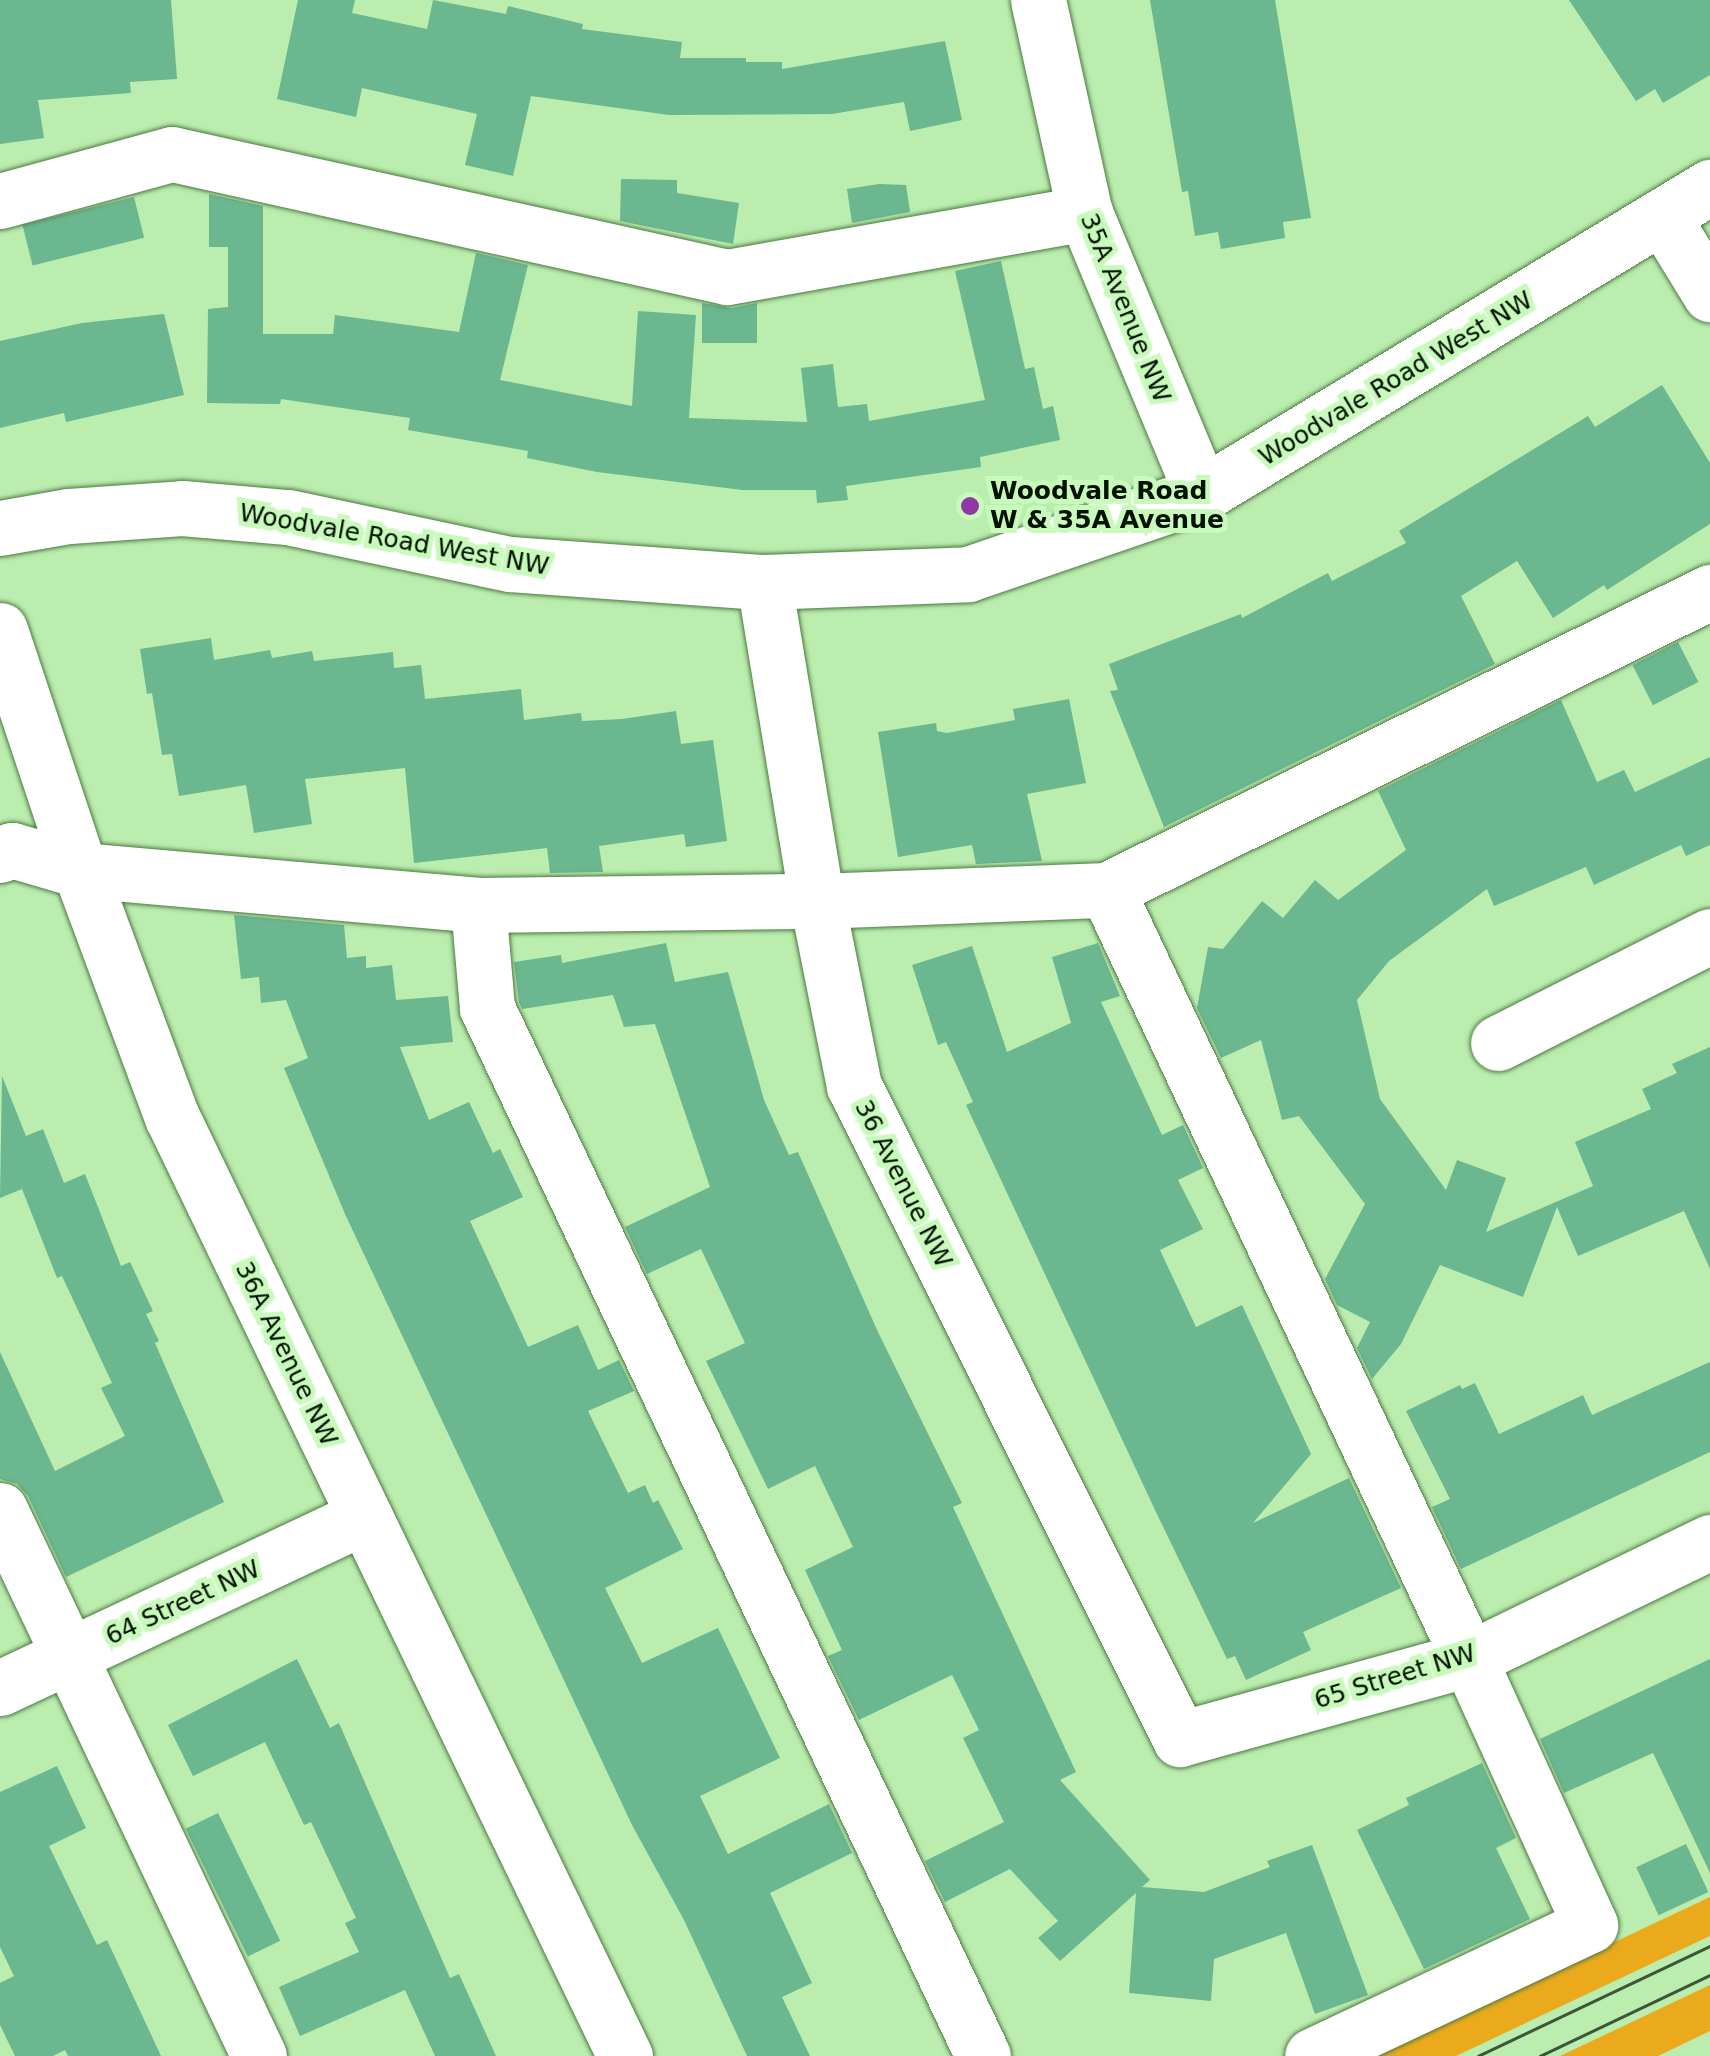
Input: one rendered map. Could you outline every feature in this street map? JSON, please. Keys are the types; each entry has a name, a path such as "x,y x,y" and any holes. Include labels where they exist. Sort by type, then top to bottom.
{"street":[{"name":"35A Avenue NW","path":"1038,0 1085,213 1202,494"},
{"path":"0,201 172,154 727,277 1085,213"},
{"name":"Woodvale Road West NW","path":"0,528 69,516 182,508 288,517 510,564 764,582 968,574 1202,494 1710,186"},
{"path":"1662,216 1710,294"},
{"name":"36 Avenue NW","path":"764,582 817,901 854,1086 1180,1739"},
{"path":"0,855 12,850 80,870 478,905 817,901 1106,890 1710,592"},
{"name":"36A Avenue NW","path":"0,630 80,870 172,1118 624,2056"},
{"path":"1106,890 1469,1658 1590,1925 1312,2056"},
{"path":"478,905 487,1008 983,2056"},
{"path":"1498,1043 1710,936"},
{"path":"0,1510 259,2056"},
{"name":"64 Street NW","path":"0,1688 365,1516"},
{"name":"65 Street NW","path":"1180,1739 1469,1658 1710,1542"}],"shaded area":[{"path":"1710,1897 1710,1936 1456,2056 1373,2056"},
{"path":"1710,1985 1710,2031 1658,2056 1560,2056"}],"building":[{"path":"0,0 171,0 177,79 130,82 131,93 38,100 44,138 0,144"},
{"path":"298,0 355,0 352,13 427,29 433,0 506,14 508,6 583,24 582,29 682,42 680,58 746,58 746,62 782,62 782,69 945,41 962,120 910,131 904,102 832,114 669,115 531,96 513,176 465,165 477,114 362,88 356,117 277,99"},
{"path":"1150,0 1275,0 1311,218 1283,222 1285,238 1221,249 1218,232 1195,236 1188,191 1182,192"},
{"path":"1569,0 1710,0 1710,75 1663,103 1655,89 1636,101"},
{"path":"621,179 677,180 677,193 739,203 733,244 620,221"},
{"path":"906,185 910,212 852,223 847,189"},
{"path":"209,194 263,206 263,334 333,334 335,315 459,332 476,253 528,265 500,380 632,406 638,311 696,315 689,418 807,422 801,368 833,364 838,407 867,404 869,421 985,400 955,271 1001,261 1025,369 1034,367 1043,409 1053,406 1060,440 980,457 981,467 846,486 848,500 817,503 816,490 742,490 597,472 527,458 528,451 408,430 410,418 281,399 280,404 207,403 208,309 228,307 228,247 209,247"},
{"path":"134,197 144,238 33,266 22,225"},
{"path":"702,303 732,308 757,303 757,343 702,343"},
{"path":"164,314 184,395 66,422 64,413 0,428 0,341 82,323"},
{"path":"1662,385 1710,463 1710,524 1607,590 1604,585 1553,618 1517,561 1461,596 1495,664 1164,827 1110,691 1118,690 1109,664 1241,614 1242,618 1328,573 1332,581 1406,543 1399,531 1588,416 1595,427"},
{"path":"211,638 214,660 270,650 272,658 312,651 314,661 393,652 394,668 421,665 425,699 521,689 524,720 581,713 582,721 622,719 676,711 681,744 713,740 727,841 686,847 684,834 599,846 603,872 550,873 547,848 414,863 405,768 305,779 312,824 254,833 246,785 179,796 172,754 162,755 152,693 147,694 140,649"},
{"path":"1678,642 1698,682 1653,705 1633,665"},
{"path":"1069,699 1086,783 1027,794 1042,861 976,864 972,845 898,857 878,732 936,723 937,731 947,733 1015,720 1013,709"},
{"path":"1561,700 1597,782 1624,770 1635,792 1710,757 1710,845 1686,856 1681,845 1594,885 1586,867 1494,906 1487,889 1389,961 1357,1000 1380,1099 1446,1190 1457,1160 1506,1178 1486,1232 1593,1186 1575,1142 1651,1109 1642,1089 1677,1073 1672,1064 1710,1047 1710,1269 1684,1211 1578,1256 1557,1207 1523,1297 1440,1265 1401,1344 1372,1379 1357,1348 1370,1322 1337,1305 1325,1279 1365,1204 1299,1116 1282,1120 1261,1040 1221,1058 1197,1008 1208,947 1223,949 1262,901 1283,918 1315,880 1338,900 1406,850 1378,791"},
{"path":"234,915 344,925 347,958 366,956 366,968 392,965 396,1000 448,996 453,1042 400,1047 429,1120 469,1102 493,1153 500,1149 523,1197 470,1221 528,1347 578,1325 598,1370 619,1360 634,1391 588,1411 628,1493 645,1485 653,1503 658,1500 683,1549 605,1588 642,1663 718,1628 780,1758 700,1796 728,1854 829,1804 852,1853 770,1893 812,1983 782,1997 810,2056 747,2056 684,1920 632,1825 345,1214 284,1068 308,1058 286,1000 261,1003 259,977 241,979"},
{"path":"666,943 675,982 728,972 764,1100 789,1155 798,1152 878,1332 962,1503 953,1507 1076,1772 1060,1780 1150,1880 1142,1887 1204,1892 1270,1867 1267,1861 1312,1845 1368,1995 1315,2014 1286,1933 1214,1959 1211,2001 1129,1993 1136,1893 1060,1961 1038,1938 1058,1921 1010,1869 945,1902 925,1861 1004,1822 963,1738 979,1730 952,1675 859,1720 828,1656 842,1650 805,1570 853,1547 815,1466 768,1489 706,1361 745,1343 701,1249 647,1274 625,1227 710,1187 655,1024 624,1027 613,995 522,1009 519,1002 514,962 561,955 562,963"},
{"path":"1098,943 1120,996 1101,1002 1162,1135 1183,1125 1203,1168 1178,1180 1203,1229 1160,1250 1196,1327 1242,1305 1311,1454 1253,1523 1349,1478 1401,1588 1303,1632 1311,1650 1246,1680 1235,1656 1227,1659 1155,1510 966,1105 973,1102 946,1042 938,1045 912,965 972,946 1007,1052 1071,1023 1052,957"},
{"path":"2,1076 26,1136 43,1129 64,1183 85,1174 121,1266 130,1262 153,1311 146,1314 159,1341 155,1343 224,1502 66,1577 28,1496 17,1484 0,1479 0,1352 55,1471 125,1436 101,1388 112,1383 62,1276 57,1278 22,1189 0,1198"},
{"path":"1710,1362 1710,1452 1461,1569 1432,1507 1450,1499 1406,1411 1460,1385 1462,1389 1475,1383 1499,1434 1583,1395 1592,1415"},
{"path":"297,1659 330,1728 339,1723 450,1978 459,1974 496,2056 435,2056 405,1990 300,2036 279,1987 359,1952 345,1923 356,1918 311,1822 304,1825 265,1742 193,1776 168,1725"},
{"path":"1710,1659 1710,1873 1653,1753 1564,1793 1540,1739"},
{"path":"1482,1763 1516,1838 1496,1848 1530,1919 1424,1969 1357,1830 1409,1805 1406,1798"},
{"path":"57,1766 86,1828 49,1846 97,1945 107,1940 161,2056 68,2056 65,2050 53,2056 15,2056 0,2025 0,1983 14,1976 0,1947 0,1792"},
{"path":"218,1813 280,1941 248,1956 186,1829"},
{"path":"1686,1844 1708,1892 1659,1915 1636,1867"}],"tram line":[{"path":"1478,2056 1710,1946"},
{"path":"1540,2056 1710,1975"}],"place":[{"name":"Woodvale Road W & 35A Avenue","path":"970,506"}]}
